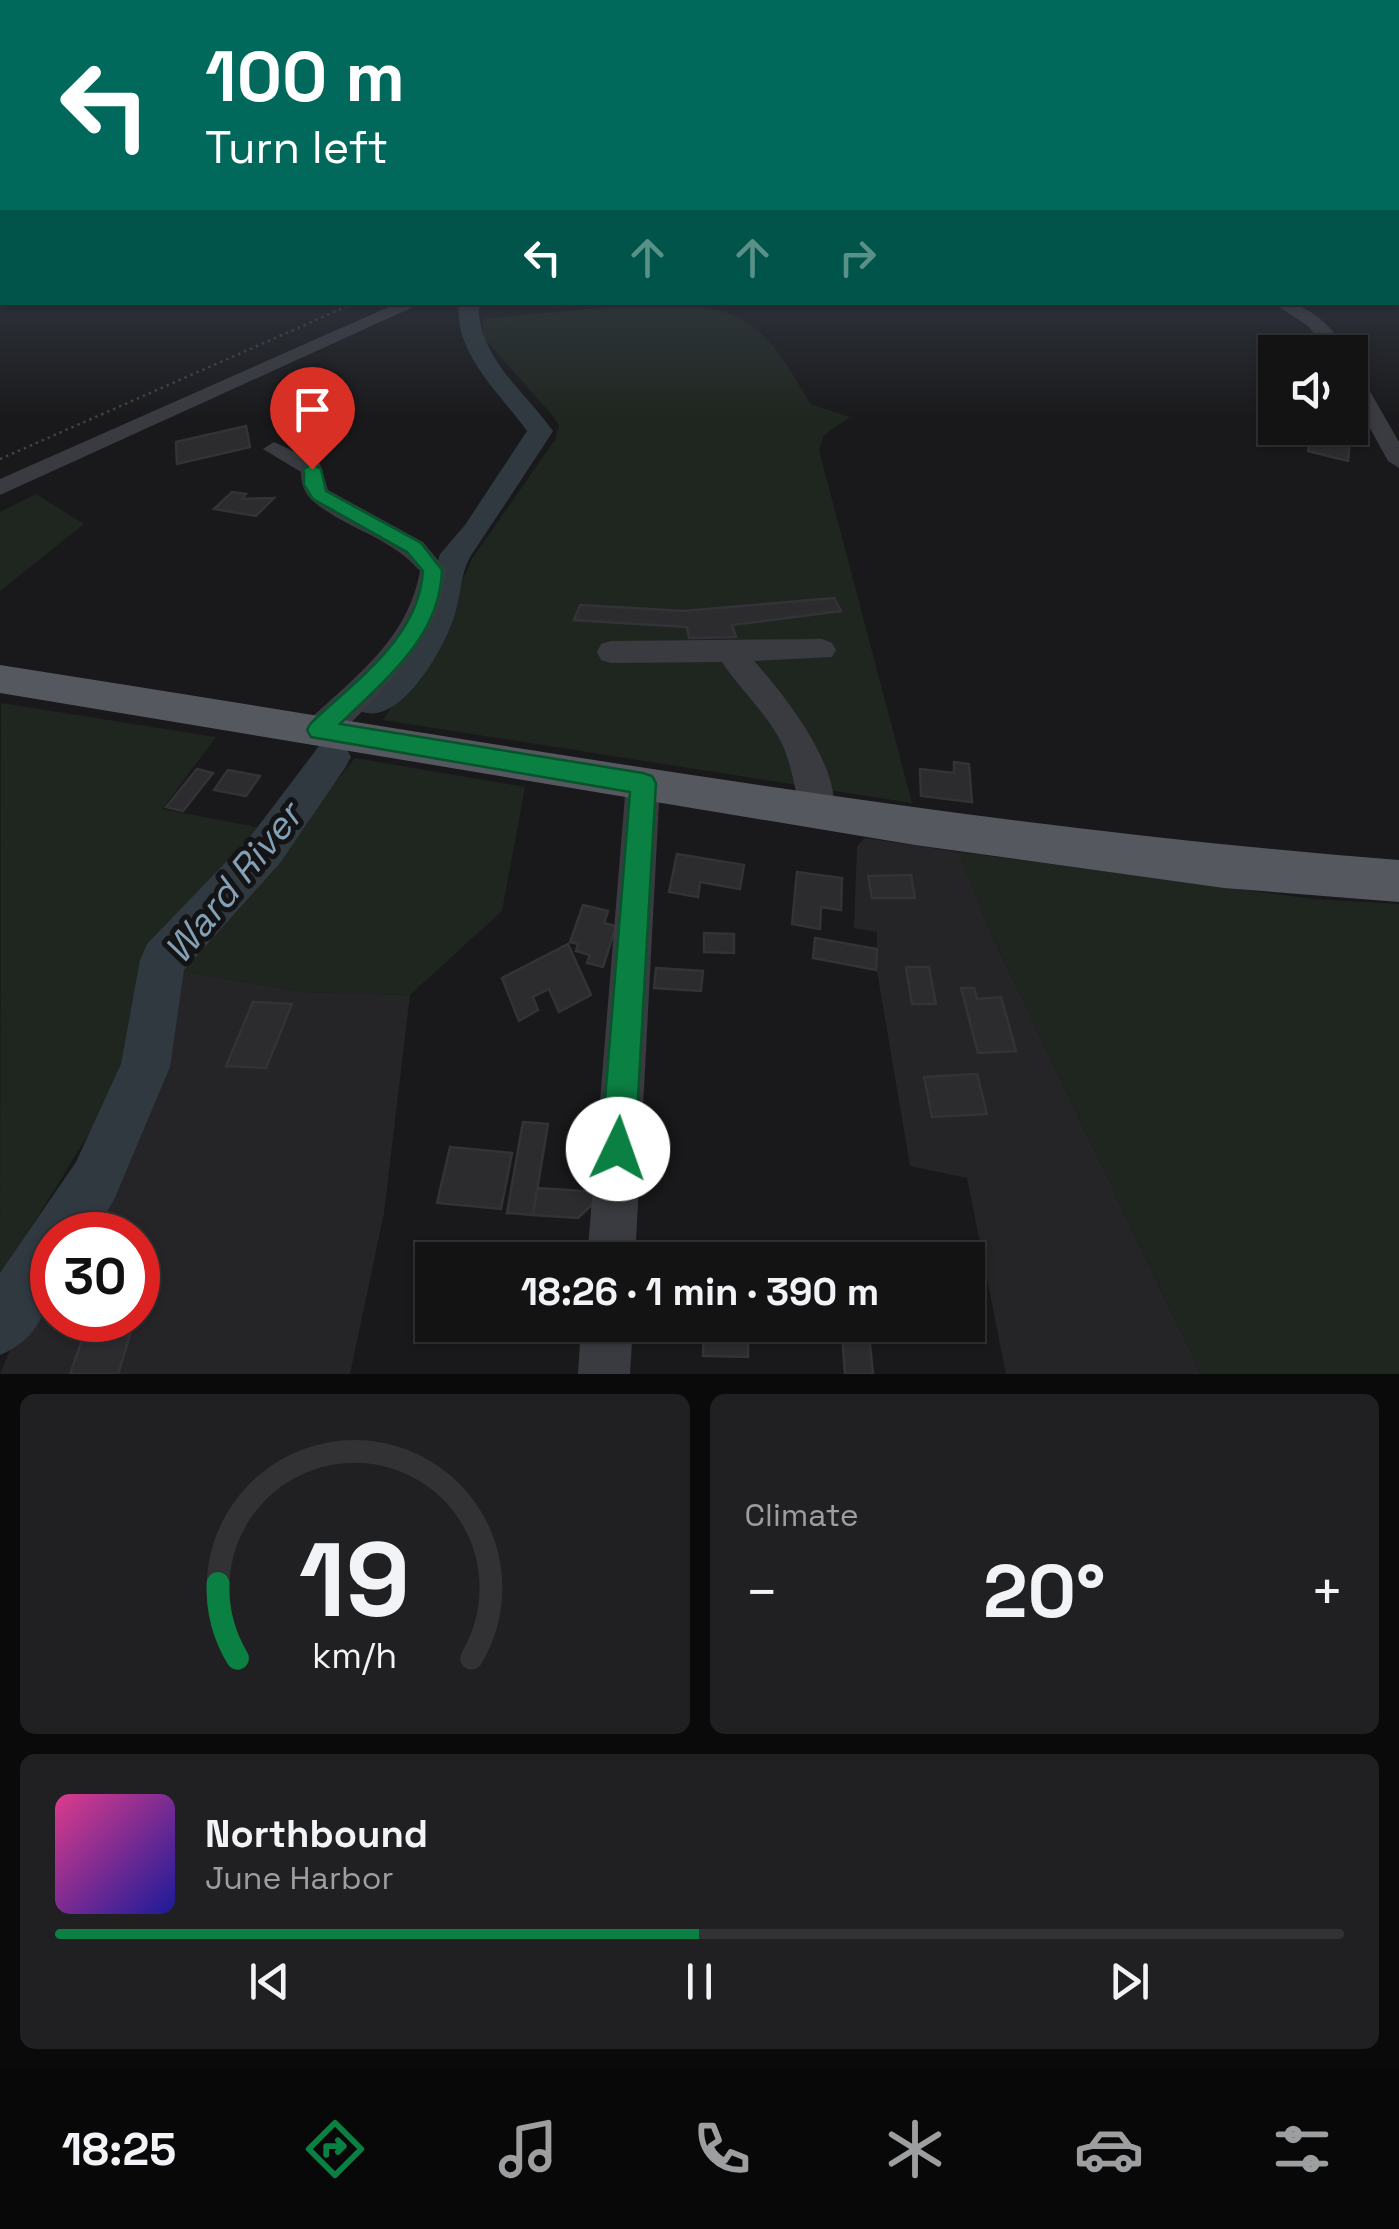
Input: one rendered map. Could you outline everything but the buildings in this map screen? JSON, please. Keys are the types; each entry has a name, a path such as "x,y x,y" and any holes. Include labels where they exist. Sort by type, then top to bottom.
{"main road":[{"path":"0,679 818,812 1149,858 1399,881"}],"street":[{"path":"0,472 379,305"},
{"path":"0,488 409,305"},
{"path":"1287,305 1307,314 1330,335"},
{"path":"1368,406 1399,461"},
{"path":"274,449 312,469 313,485 320,495 414,548 432,570 432,592 422,622 342,734"},
{"path":"611,652 822,650"},
{"path":"732,653 767,695 799,744 814,775 818,812"},
{"path":"612,1242 643,783"},
{"path":"604,1374 606,1342"}],"path":[{"path":"0,459 350,305"}],"shaded area":[{"path":"629,305 708,308 748,323 764,337 810,404 850,417 824,435 819,450 912,803 383,720 438,637 472,559 556,438 559,425 483,337 483,319"},
{"path":"36,494 84,524 0,591 0,512"},
{"path":"1,703 216,737 162,809 267,829 208,884 164,939 132,1002 126,1058 107,1104 41,1212 30,1212 30,1229 0,1278"},
{"path":"355,758 525,787 502,911 410,995 304,992 164,968 199,907 326,794"},
{"path":"865,838 959,852 991,933 1201,1374 1006,1374 985,1268 985,1242 980,1242 967,1178 910,1166 877,971 877,932 854,928 857,846"},
{"path":"959,852 1313,899 1399,904 1399,1374 1201,1374 991,933"},
{"path":"164,968 304,992 410,995 384,1213 350,1374 0,1374 30,1302 30,1342 160,1342 160,1212 72,1212 156,1054"}],"waterway":[{"name":"Ward River","path":"375,702 410,670 438,618 455,554 475,532 540,431 480,352 467,318 469,305"},
{"name":"Ward River","path":"74,1212 95,1181 145,1067 163,960 265,850 332,757"},
{"name":"Ward River","path":"0,1325 30,1279"}],"route":[{"path":"312,469 313,485 320,495 414,548 432,570 432,592 422,622 396,654 319,730 643,783 618,1149"}]}
